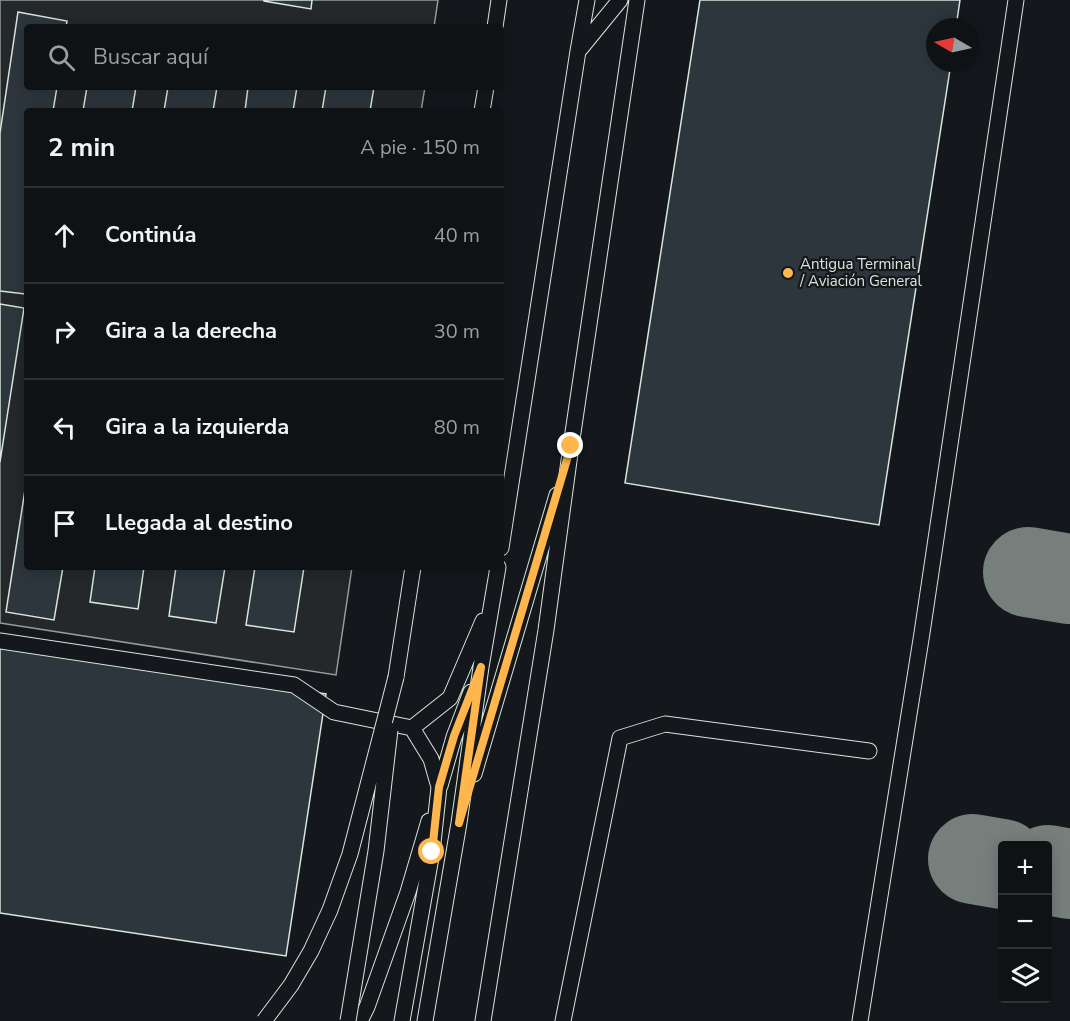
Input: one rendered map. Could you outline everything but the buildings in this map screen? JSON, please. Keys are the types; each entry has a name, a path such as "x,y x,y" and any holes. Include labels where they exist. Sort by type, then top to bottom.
{"lane":[{"path":"495,24 499,0"},
{"path":"504,529 587,0"},
{"path":"578,51 620,0"},
{"path":"483,1021 546,630 637,0"},
{"path":"860,1021 922,633 1016,0"},
{"path":"482,108 486,90"},
{"path":"459,823 571,446"},
{"path":"348,1021 376,851 396,677 413,570"},
{"path":"425,1021 459,823 498,570"},
{"path":"411,728 450,698 493,597"},
{"path":"0,641 294,685 334,712 411,728 431,759 439,787 432,852 402,1021"},
{"path":"360,1021 408,892 454,736 481,667"},
{"path":"264,1021 291,985 311,951 330,910 350,854 396,677"},
{"path":"563,1021 620,738 665,724 869,751"}],"shaded area":[{"path":"0,0 438,0 434,24 24,24 24,90 424,90 422,108 24,108 24,570 352,570 336,675 0,623"}],"taxiway":[{"path":"1028,572 1070,579"},
{"path":"973,859 998,863"},
{"path":"1052,871 1070,874"}],"place":[{"name":"Antigua Terminal / Aviación General","path":"788,273"}],"route":[{"path":"432,852 439,787 454,736 481,667 459,823 571,446"}]}
